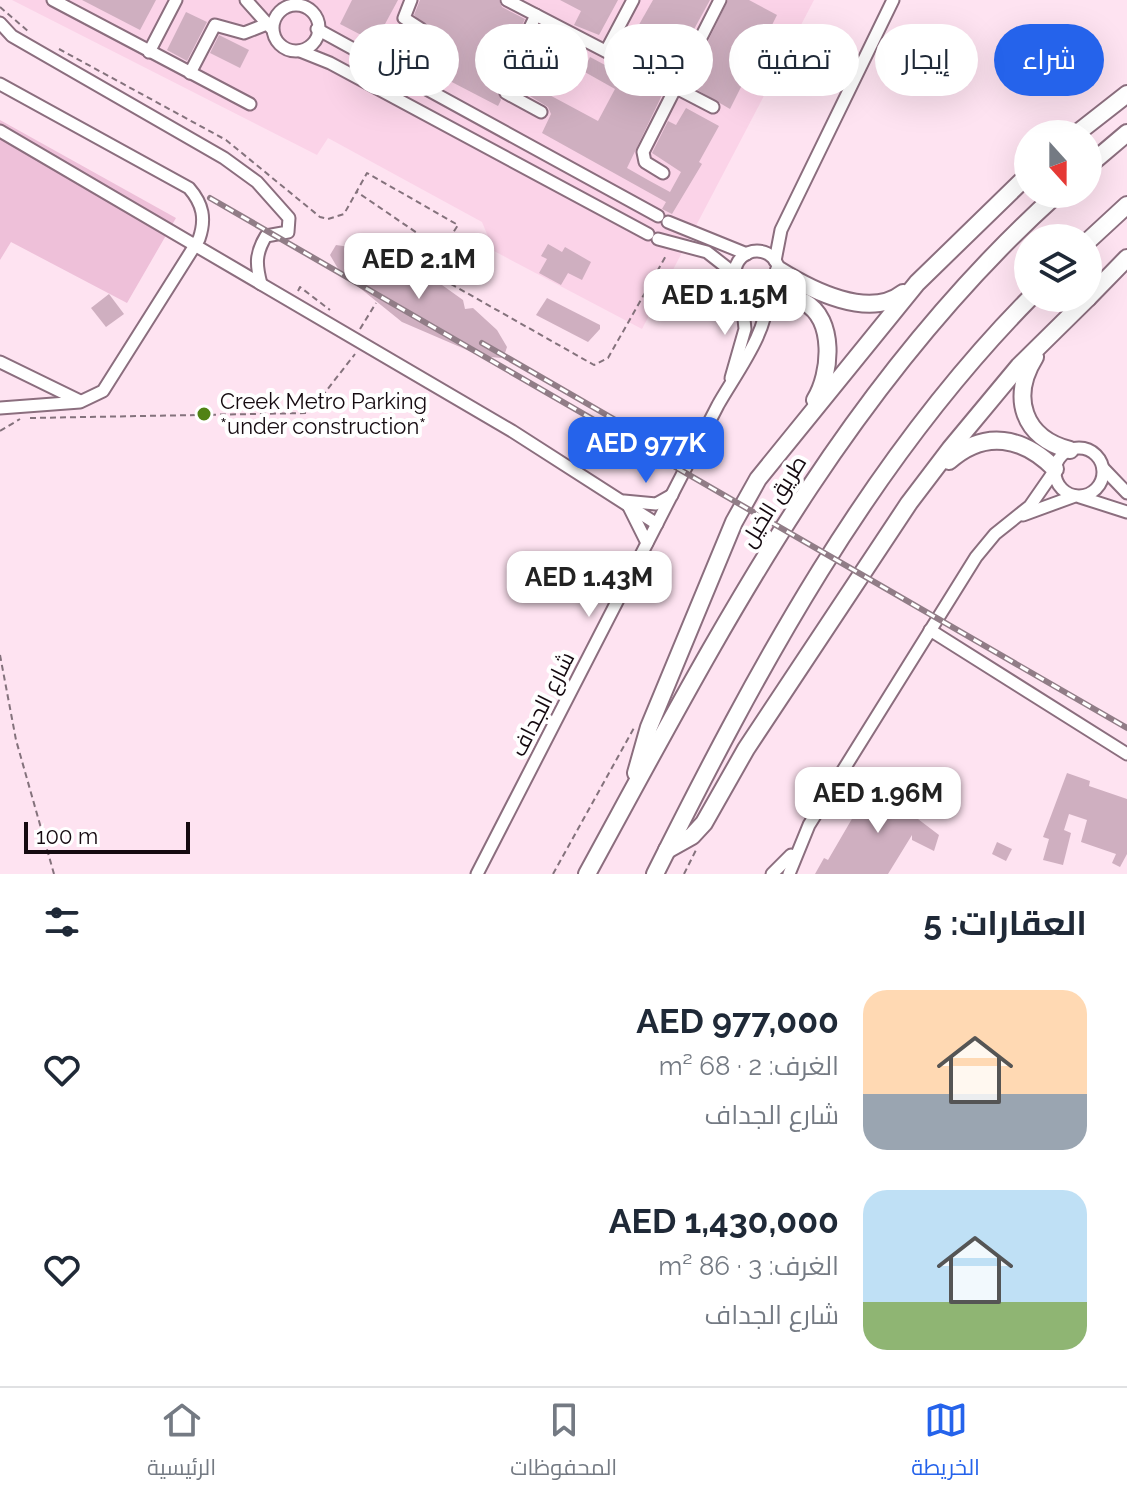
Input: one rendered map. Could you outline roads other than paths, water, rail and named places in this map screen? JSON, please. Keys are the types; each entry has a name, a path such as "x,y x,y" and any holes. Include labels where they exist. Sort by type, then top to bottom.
{"highway":[{"path":"1094,120 1127,94"},
{"path":"1102,154 1127,133"},
{"path":"631,794 649,727 749,493 917,283 1014,189"},
{"path":"1102,228 1127,205"},
{"name":"طريق الخيل","path":"587,874 770,545 850,425 940,313 1043,208"},
{"path":"1102,284 1127,258"},
{"path":"777,266 806,285 869,305 890,301 917,283"},
{"path":"766,294 796,298 810,306 822,326 827,347 822,387 780,452"},
{"path":"655,874 784,634 865,501 961,373 1017,312"},
{"path":"667,850 692,836 704,823 746,749 909,503 981,409 1073,312"},
{"path":"1054,330 1027,369 1021,403 1025,421 1038,436 1070,450"},
{"path":"909,503 960,451 987,440 1016,442 1030,447 1055,470"}],"street":[{"path":"53,0 250,104"},
{"path":"149,52 176,0"},
{"path":"246,0 270,27 281,48 300,51 330,63 653,237 672,245 707,252 735,274"},
{"path":"276,0 308,6 315,13"},
{"path":"300,51 310,43 317,29 316,0"},
{"path":"411,0 404,18 413,24"},
{"path":"507,0 604,50"},
{"path":"620,24 633,0"},
{"path":"708,24 720,0"},
{"name":"شارع الجداف","path":"477,874 731,381 739,371 766,314 766,294 778,281 781,230 893,0"},
{"path":"190,73 215,25 244,33 270,27 295,3"},
{"path":"536,15 503,85 506,93 541,112"},
{"path":"0,23 6,35 224,158 257,182 289,218 288,232 266,236 257,250 256,266 261,284"},
{"path":"317,29 663,219 752,252 777,266"},
{"path":"0,84 189,188 197,196 204,217 195,245 108,385 96,396 80,402 0,408"},
{"path":"663,173 645,162 642,155 671,96"},
{"path":"692,96 713,107"},
{"path":"0,131 261,284 361,337 624,501 660,520"},
{"name":"شارع الجداف","path":"731,381 745,329 741,290 735,274 738,262 781,230"},
{"path":"741,290 751,295 766,294"},
{"path":"0,362 80,402"},
{"path":"0,369 13,370"},
{"path":"772,874 797,848 984,544 1019,517 1055,470 1063,454 1079,448 1095,453 1103,468 1127,493"},
{"path":"1019,517 1077,497 1100,485 1103,468"},
{"path":"1055,470 1062,490 1127,512"},
{"path":"624,501 656,504 672,495"},
{"path":"624,501 647,543"},
{"path":"930,630 1127,754"},
{"path":"789,874 797,848"}],"railway":[{"path":"210,198 1127,728"},
{"path":"482,343 631,429"}],"place":[{"name":"Creek Metro Parking *under construction*","path":"204,414"}]}
